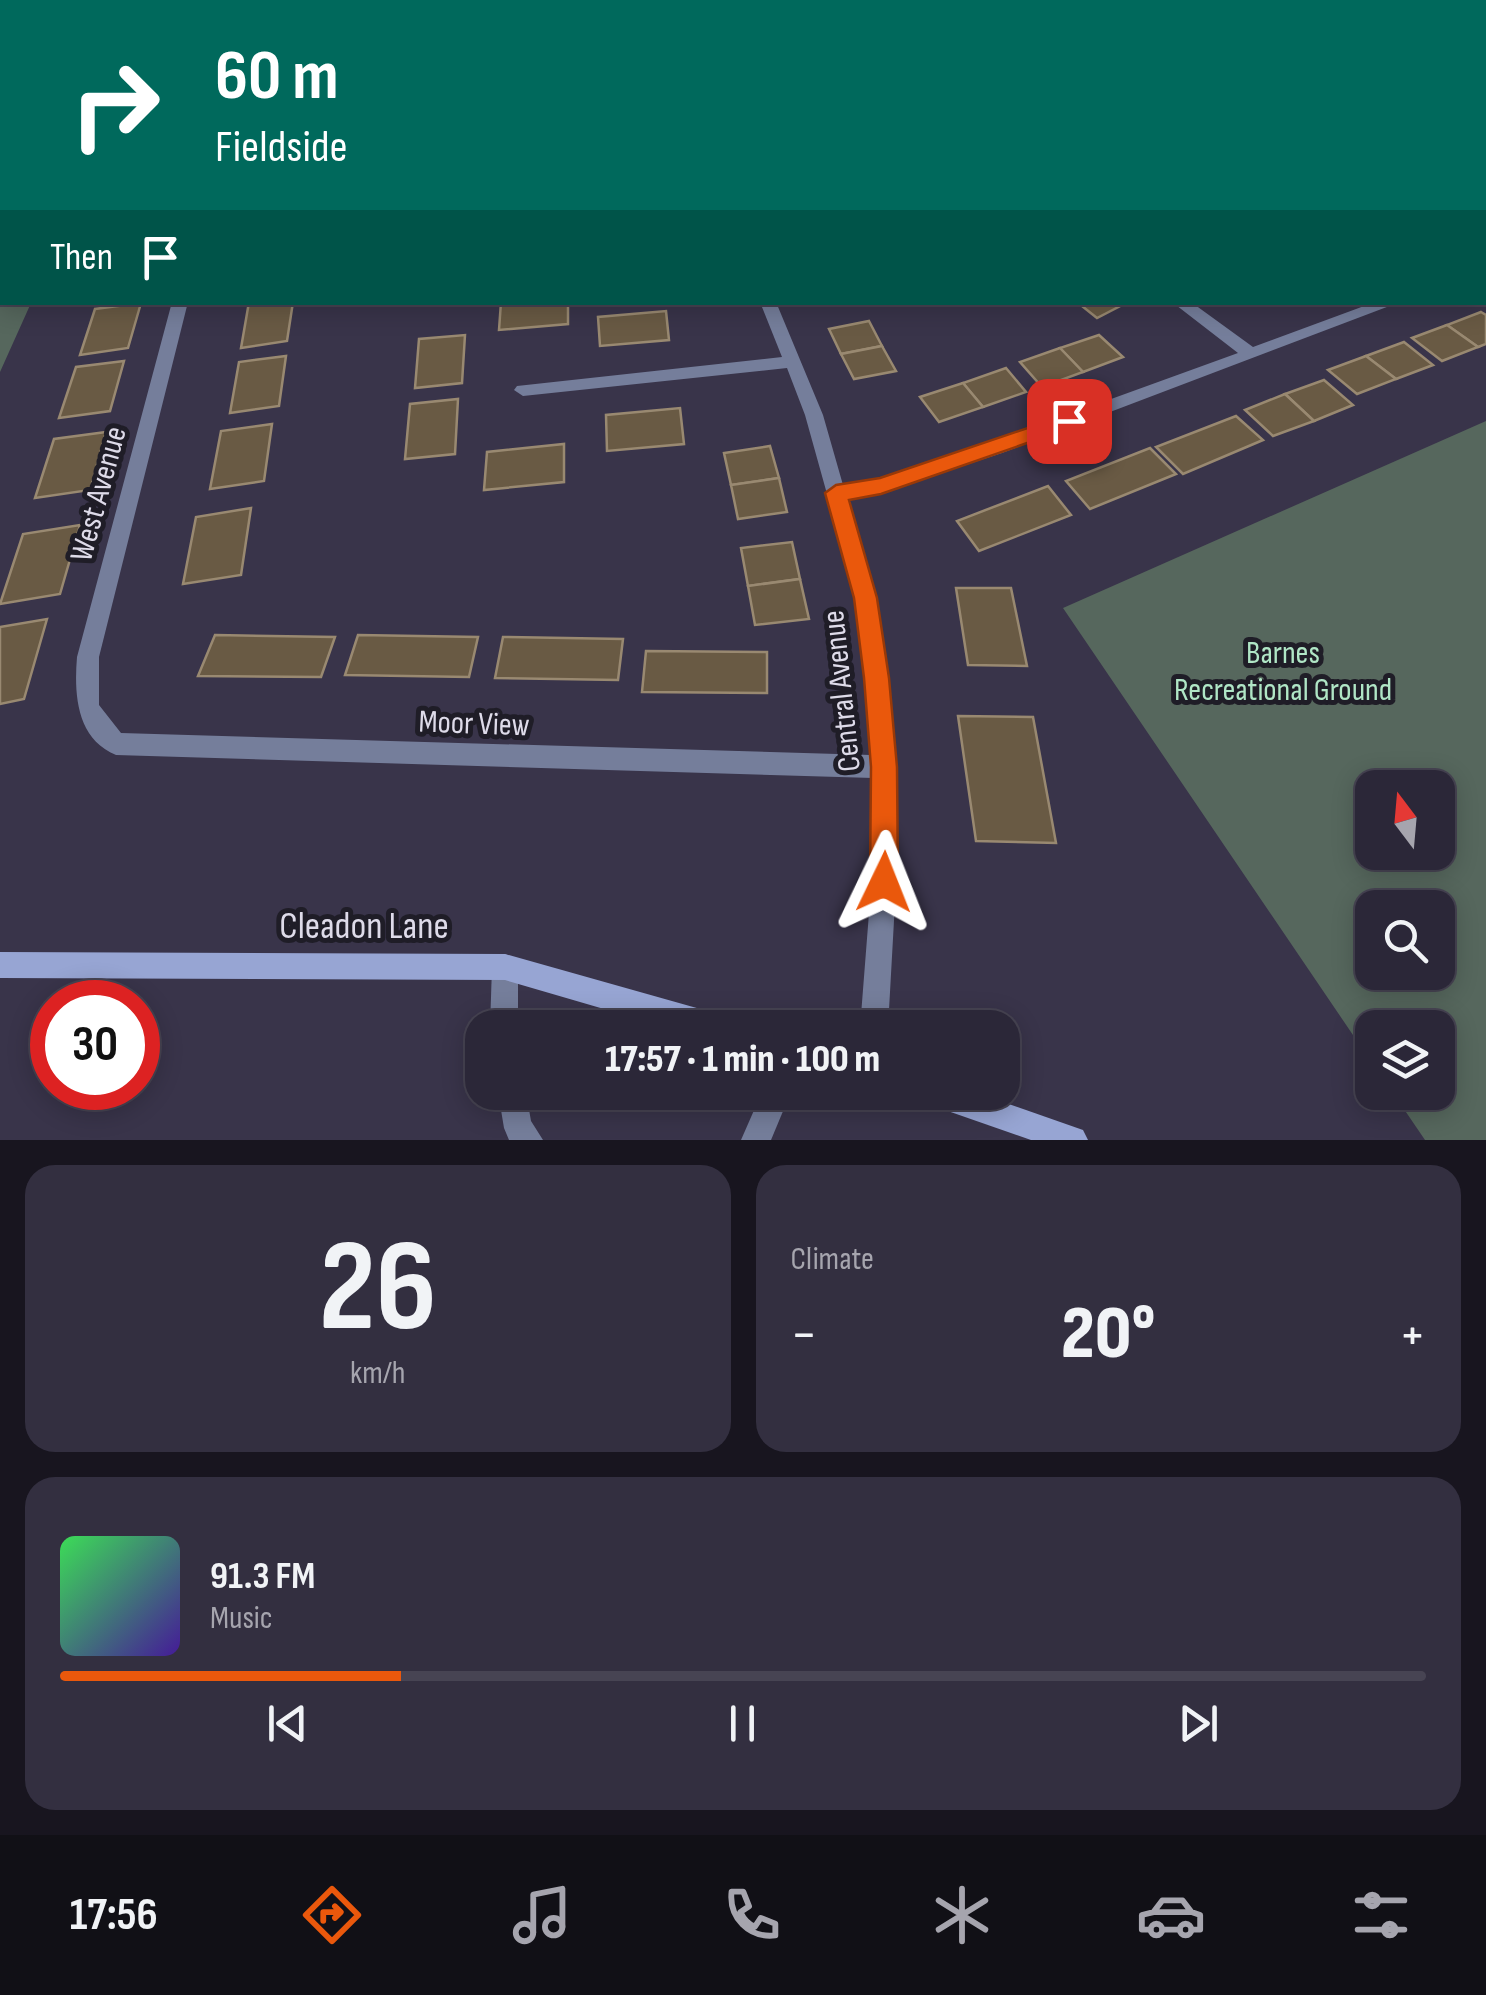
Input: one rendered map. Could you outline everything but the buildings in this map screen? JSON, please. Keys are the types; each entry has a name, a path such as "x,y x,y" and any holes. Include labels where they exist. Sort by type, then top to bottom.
{"street":[{"name":"West Avenue","path":"84,702 88,658 179,305"},
{"name":"Central Avenue","path":"769,305 814,415 866,598 884,767 886,850 875,1010"},
{"path":"1184,305 1251,354"},
{"path":"836,493 881,486 996,448 1384,305"},
{"path":"523,390 792,362"},
{"name":"Moor View","path":"84,702 95,725 116,744 884,767"},
{"name":"Cleadon Lane","path":"0,965 505,967 655,1010"},
{"path":"504,1010 505,967"},
{"path":"515,1110 518,1128 528,1140"},
{"path":"756,1140 770,1110"},
{"path":"985,1110 1073,1140"}],"green space":[{"path":"0,305 30,305 0,372"},
{"name":"Barnes Recreational Ground","path":"1486,421 1486,1140 1425,1140 1405,1110 1455,1110 1455,1010 1355,1010 1355,1038 1063,608"}],"route":[{"path":"884,882 884,767 876,678 866,598 836,493 881,486 1069,421"}]}
